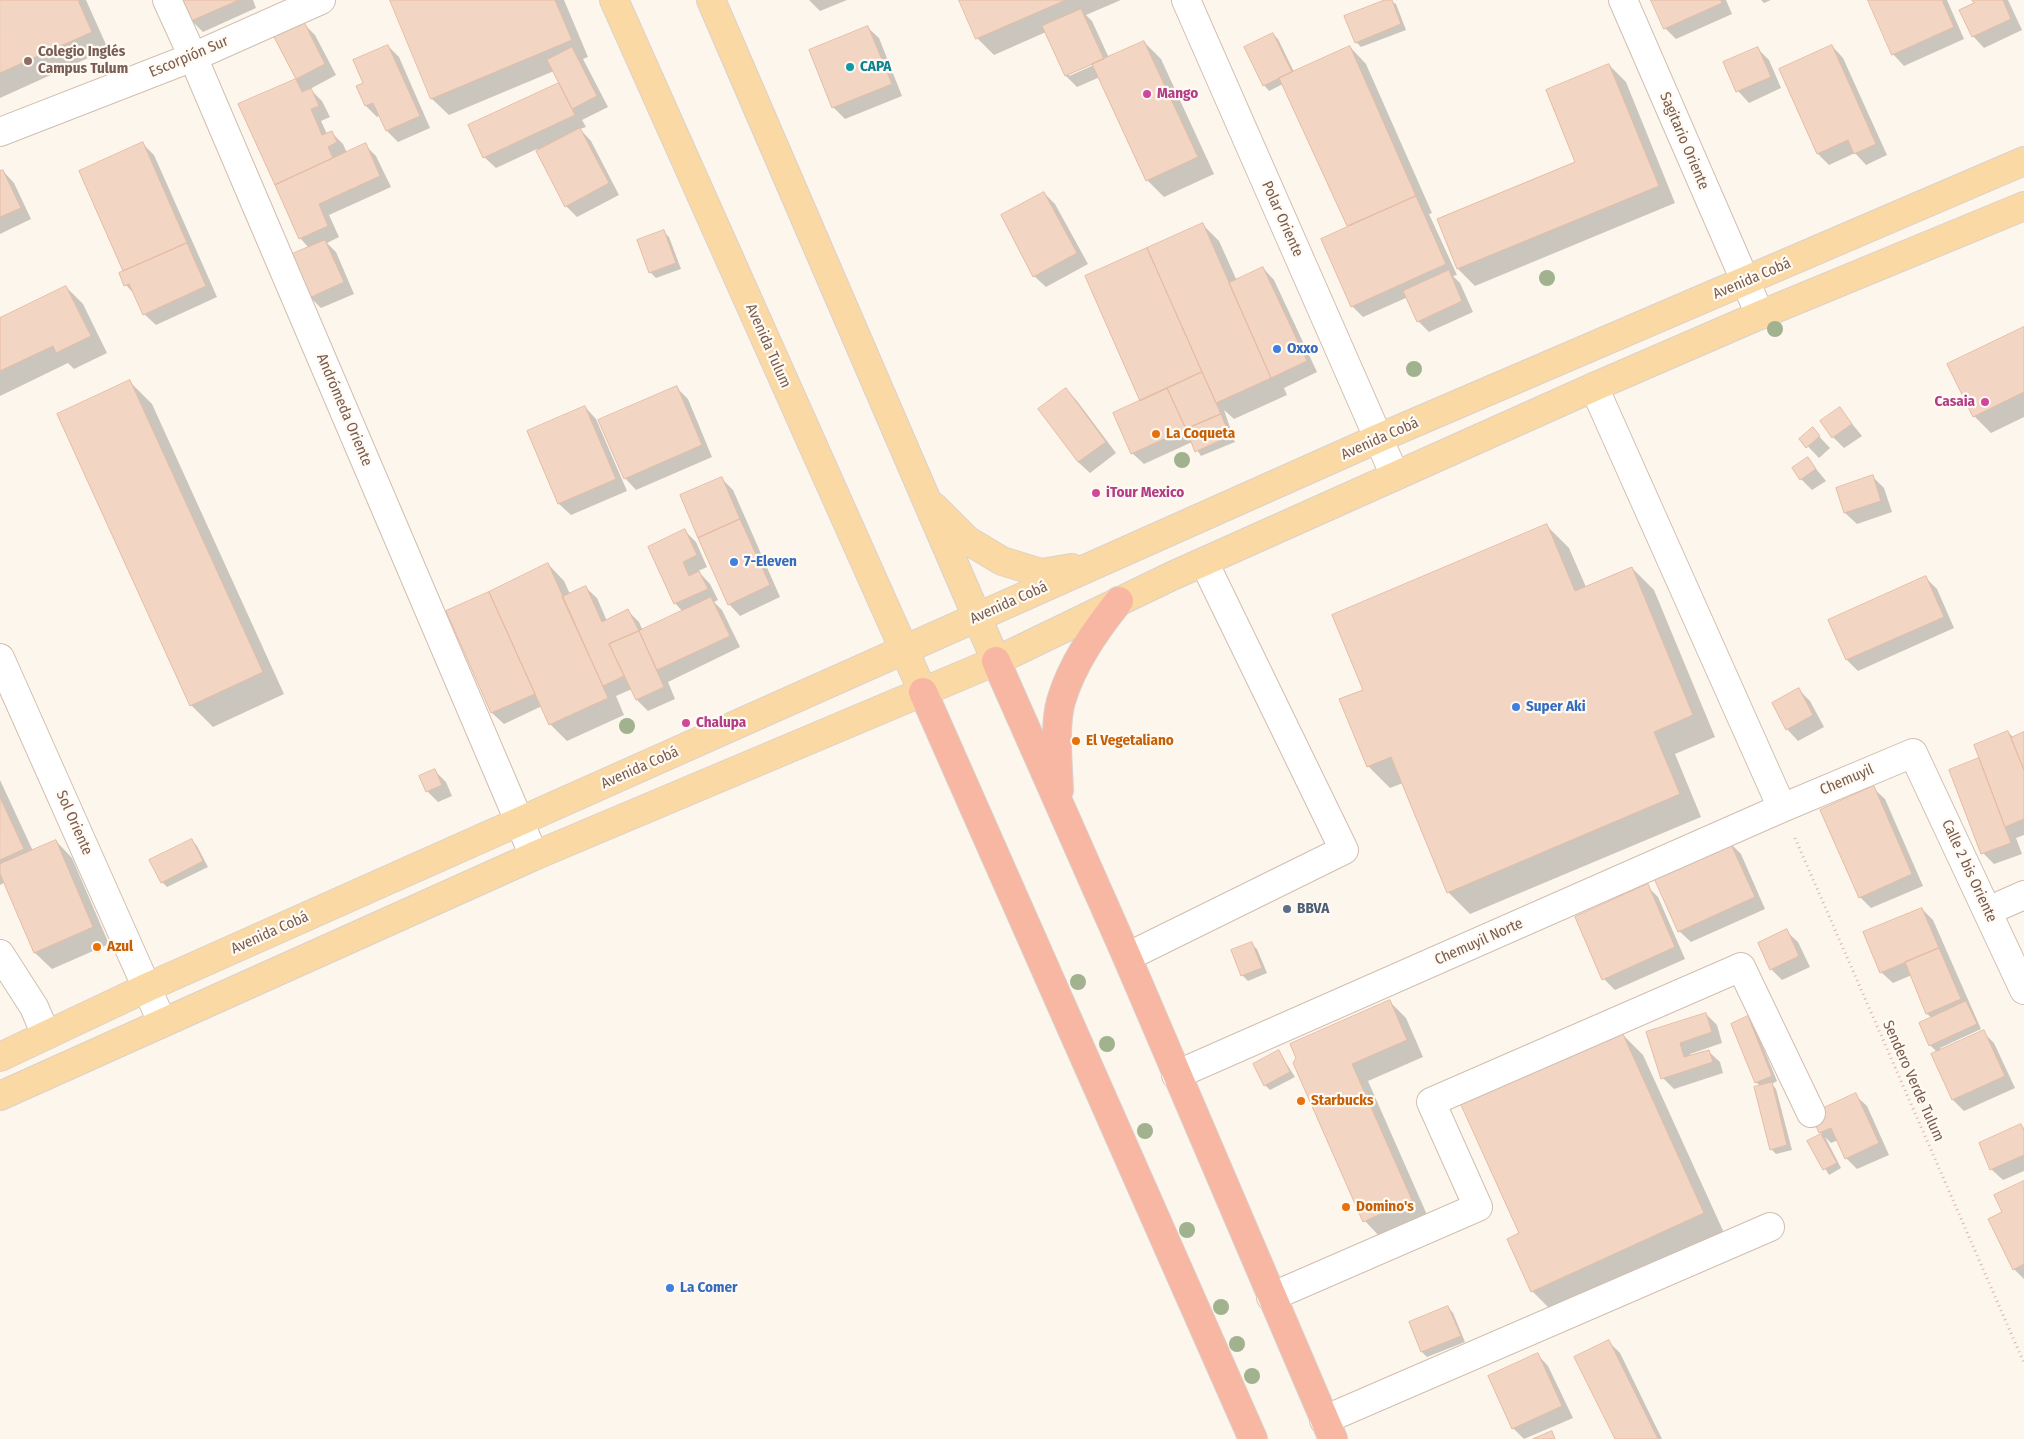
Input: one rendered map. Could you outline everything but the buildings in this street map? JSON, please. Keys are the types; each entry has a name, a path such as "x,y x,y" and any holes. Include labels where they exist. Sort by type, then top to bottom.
{"highway":[{"path":"1060,808 1057,752 1061,702 1078,659 1119,601"},
{"path":"996,661 1127,957 1329,1429"},
{"path":"923,692 1253,1439"}],"main road":[{"name":"Avenida Tulum","path":"614,0 923,692"},
{"path":"711,0 996,661"},
{"name":"Avenida Cobá","path":"0,1056 146,988 1379,438 2024,161"},
{"path":"0,1096 534,856 996,661 1204,562 1760,314 2024,206"},
{"path":"925,498 967,540 1002,561 1040,573 1100,564"}],"street":[{"name":"Andrómeda Oriente","path":"166,0 193,57 534,856"},
{"name":"Escorpión Sur","path":"0,132 193,57 321,0"},
{"name":"Polar Oriente","path":"1186,0 1395,476"},
{"name":"Sagitario Oriente","path":"1623,0 1760,314"},
{"path":"1594,388 1782,808"},
{"path":"1127,957 1344,850 1204,562"},
{"name":"Sol Oriente","path":"0,658 162,1022"},
{"name":"Chemuyil","path":"1782,808 1912,753"},
{"name":"Calle 2 bis Oriente","path":"1912,753 2024,990"},
{"name":"Chemuyil Norte","path":"1176,1075 1782,808"},
{"path":"1988,911 2024,895"},
{"path":"0,954 34,1007 46,1035"},
{"path":"1271,1297 1478,1207 1431,1102 1742,967 1811,1113"},
{"path":"1329,1429 1770,1227"}],"path":[{"name":"Sendero Verde Tulum","path":"1782,808 2024,1363"}],"place":[{"name":"Colegio Inglés Campus Tulum","path":"28,61"},
{"name":"CAPA","path":"850,67"},
{"name":"Mango","path":"1147,94"},
{"name":"Oxxo","path":"1277,349"},
{"name":"Casaia","path":"1985,402"},
{"name":"La Coqueta","path":"1156,434"},
{"name":"iTour Mexico","path":"1096,493"},
{"name":"7-Eleven","path":"734,562"},
{"name":"Super Aki","path":"1516,707"},
{"name":"Chalupa","path":"686,723"},
{"name":"El Vegetaliano","path":"1076,741"},
{"name":"BBVA","path":"1287,909"},
{"name":"Azul","path":"97,947"},
{"name":"Starbucks","path":"1301,1101"},
{"name":"Domino's","path":"1346,1207"},
{"name":"La Comer","path":"670,1288"}]}
